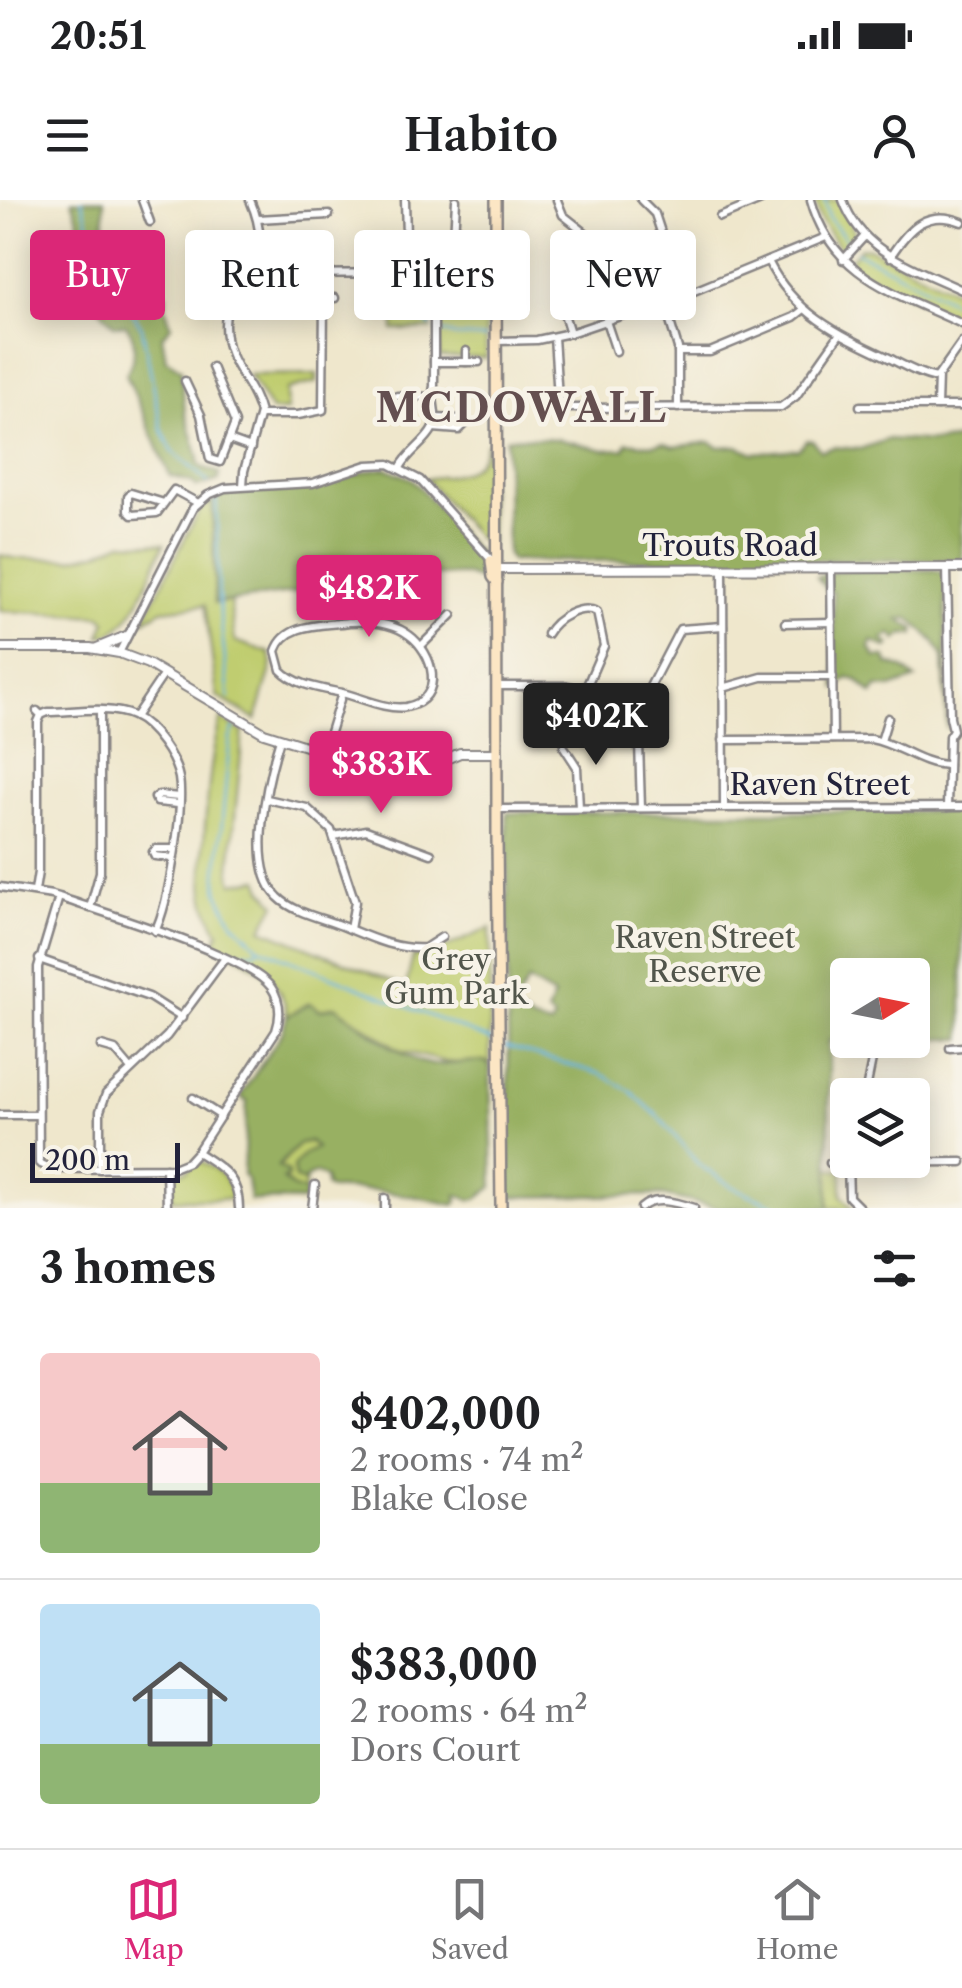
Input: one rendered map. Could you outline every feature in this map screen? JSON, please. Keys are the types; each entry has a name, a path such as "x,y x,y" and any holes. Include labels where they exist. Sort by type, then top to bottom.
{"main road":[{"path":"496,200 498,548 492,576 498,584 501,1208"}],"street":[{"path":"142,200 150,222"},
{"path":"250,200 259,230"},
{"path":"405,200 406,230"},
{"path":"454,230 456,200"},
{"path":"557,200 563,214 583,230"},
{"path":"720,217 761,200"},
{"path":"811,200 826,238 843,260 866,278 962,324"},
{"path":"843,200 864,237 890,256 962,290"},
{"path":"646,202 660,230"},
{"path":"258,219 329,216"},
{"path":"890,256 918,222 942,217 962,222"},
{"path":"843,260 864,237"},
{"path":"696,290 826,238"},
{"path":"768,262 782,287 803,310 839,335 937,378"},
{"path":"678,352 710,352 803,310"},
{"path":"226,320 233,362 256,400 260,416 244,470 244,486"},
{"path":"260,416 323,410 324,320"},
{"path":"400,468 433,423 433,320"},
{"path":"566,320 570,332"},
{"path":"496,341 554,338 609,320"},
{"path":"669,320 678,352 678,408"},
{"path":"606,321 616,350"},
{"path":"554,338 558,407 678,408 786,406 839,335"},
{"path":"937,406 937,378 962,342"},
{"path":"466,351 466,362"},
{"path":"434,362 479,362"},
{"path":"185,382 194,391 213,462 222,460 234,421 211,368"},
{"path":"397,395 431,397"},
{"path":"860,406 962,406"},
{"path":"230,440 251,448"},
{"path":"119,653 198,502 217,490 313,484 372,464 400,468 424,485 496,565"},
{"path":"164,503 131,493 128,511 156,513 164,503 174,490 198,502"},
{"path":"480,549 498,548"},
{"name":"Trouts Road","path":"496,565 962,568"},
{"path":"831,567 833,740"},
{"path":"947,567 950,721 958,730 949,736 947,807"},
{"path":"723,568 724,808"},
{"path":"547,634 563,617 590,608 597,612 604,650 585,690"},
{"path":"421,646 452,614"},
{"path":"370,622 399,629 421,646 433,676 429,690 419,702 398,708 342,694 284,674 276,654 282,638 298,629 370,622"},
{"path":"785,623 832,622"},
{"path":"628,730 680,629 723,626"},
{"path":"603,630 613,628"},
{"path":"97,648 126,636"},
{"path":"0,648 97,648 119,653 164,674 247,725 280,739 396,771 423,768 460,753 498,754"},
{"path":"135,717 164,674"},
{"path":"723,688 762,677 833,677"},
{"path":"498,686 569,686 585,690 640,745 641,808"},
{"path":"324,752 342,694"},
{"path":"90,908 100,872 100,712"},
{"path":"34,890 38,868 39,713 100,712 135,717 150,729 172,759 179,777 168,901 155,931"},
{"path":"880,741 888,718"},
{"path":"280,739 267,799 262,861 270,886 287,904 389,944 428,948 442,937"},
{"path":"723,740 880,741 927,764 948,765"},
{"path":"564,747 577,767 578,808"},
{"path":"267,799 307,808 319,816 334,836 355,902 350,929"},
{"name":"Raven Street","path":"497,809 962,807"},
{"path":"334,836 366,830 431,854"},
{"path":"0,888 34,890 59,897 155,931 224,958 270,986 280,1008 276,1031 197,1152 184,1164 166,1168 39,1168 39,959 59,897"},
{"path":"100,1169 101,1106 110,1089 167,1036 224,958"},
{"path":"39,959 149,997 182,1018"},
{"path":"101,1046 115,1050 132,1068"},
{"path":"950,1048 962,1047"},
{"path":"193,1098 221,1116"},
{"path":"0,1115 38,1115"},
{"path":"197,1152 232,1178 239,1208"},
{"path":"930,1162 962,1162"},
{"path":"166,1168 167,1208"},
{"path":"848,1178 849,1195 860,1208"},
{"path":"312,1208 315,1185"},
{"path":"384,1198 384,1208"},
{"path":"642,1206 668,1202 694,1208"}],"green space":[{"path":"72,200 104,200 104,230 81,230"},
{"path":"815,200 839,200 855,233 855,241 847,249 839,248 820,219"},
{"path":"860,248 869,248 962,294 962,320 862,274 851,265 851,258"},
{"path":"165,306 171,326 162,336 166,359 181,369 185,413 198,462 201,467 219,473 219,480 197,487 170,476 126,374 134,349 130,331 126,325 114,325 110,320 165,320"},
{"path":"394,320 431,320 431,329 394,330"},
{"path":"440,320 486,320 486,358 439,357"},
{"path":"317,374 317,382 286,390 287,411 271,411 249,375"},
{"path":"506,439 558,439 604,450 624,449 627,442 673,447 710,442 754,453 799,449 807,440 821,451 834,447 860,449 889,439 962,439 962,560 511,561 507,556"},
{"path":"487,442 491,541 486,544 426,479 472,468"},
{"path":"386,468 412,479 483,558 485,586 466,575 426,575 215,603 212,500 251,489 319,487"},
{"path":"212,500 215,603 230,601 235,641 270,653 272,665 256,720 217,696 205,605 162,610 143,621 199,511"},
{"path":"122,542 164,544 140,599 112,632 100,636 106,621 101,616 0,611 0,555 71,559"},
{"path":"841,570 945,573 947,729 943,657 934,641 909,618 899,620 915,629 914,635 904,634 896,640 892,634 883,639 890,645 887,648 872,641 870,648 876,657 886,657 888,664 902,668 916,679 891,688 877,687 872,694 857,680 848,678 836,688 833,592 817,577"},
{"name":"Grey Gum Park","path":"221,719 243,732 230,870 233,883 259,879 276,904 262,929 406,987 413,956 431,954 490,928 490,1066 446,1062 401,1051 335,1006 320,1010 310,1003 287,1016 279,990 262,971 214,946 219,932 206,901 203,866 210,774"},
{"name":"Raven Street Reserve","path":"962,811 962,1039 930,1039 930,958 830,958 829,1208 718,1208 662,1195 509,1197 507,813","holes":["528,981 554,996 547,1013 554,1018 551,1026 533,1021 513,1008"]},
{"path":"310,1003 320,1010 335,1006 418,1061 436,1065 485,1061 490,1066 493,1187 477,1199 457,1195 454,1205 392,1193 330,1189 325,1178 316,1173 305,1182 295,1179 293,1167 304,1154 316,1148 309,1141 299,1144 278,1166 288,1172 283,1179 288,1184 305,1191 305,1201 250,1200 243,1174 247,1101 241,1095 282,1033 287,1016"},
{"path":"310,1141 317,1148 304,1154 299,1179 305,1182 305,1191 293,1188 282,1178 288,1173 278,1167 300,1143"},
{"path":"196,1161 220,1174 233,1199 172,1199 173,1175 188,1170"},
{"path":"828,1168 830,1178 842,1178 842,1196 853,1208 829,1208"}],"waterway":[{"path":"82,200 96,254 142,328 162,430 172,451 208,482"},
{"path":"825,200 829,218 851,245"},
{"path":"857,252 962,306"},
{"path":"423,320 430,326"},
{"path":"437,330 485,338"},
{"path":"216,499 219,603 229,698"},
{"path":"234,728 217,875 218,891 234,923 259,947 497,1043"},
{"path":"243,952 259,948"},
{"path":"504,1046 601,1074 629,1090 659,1117 699,1165 733,1187 780,1208"}],"district":[{"name":"MCDOWALL","path":"522,408"}]}
